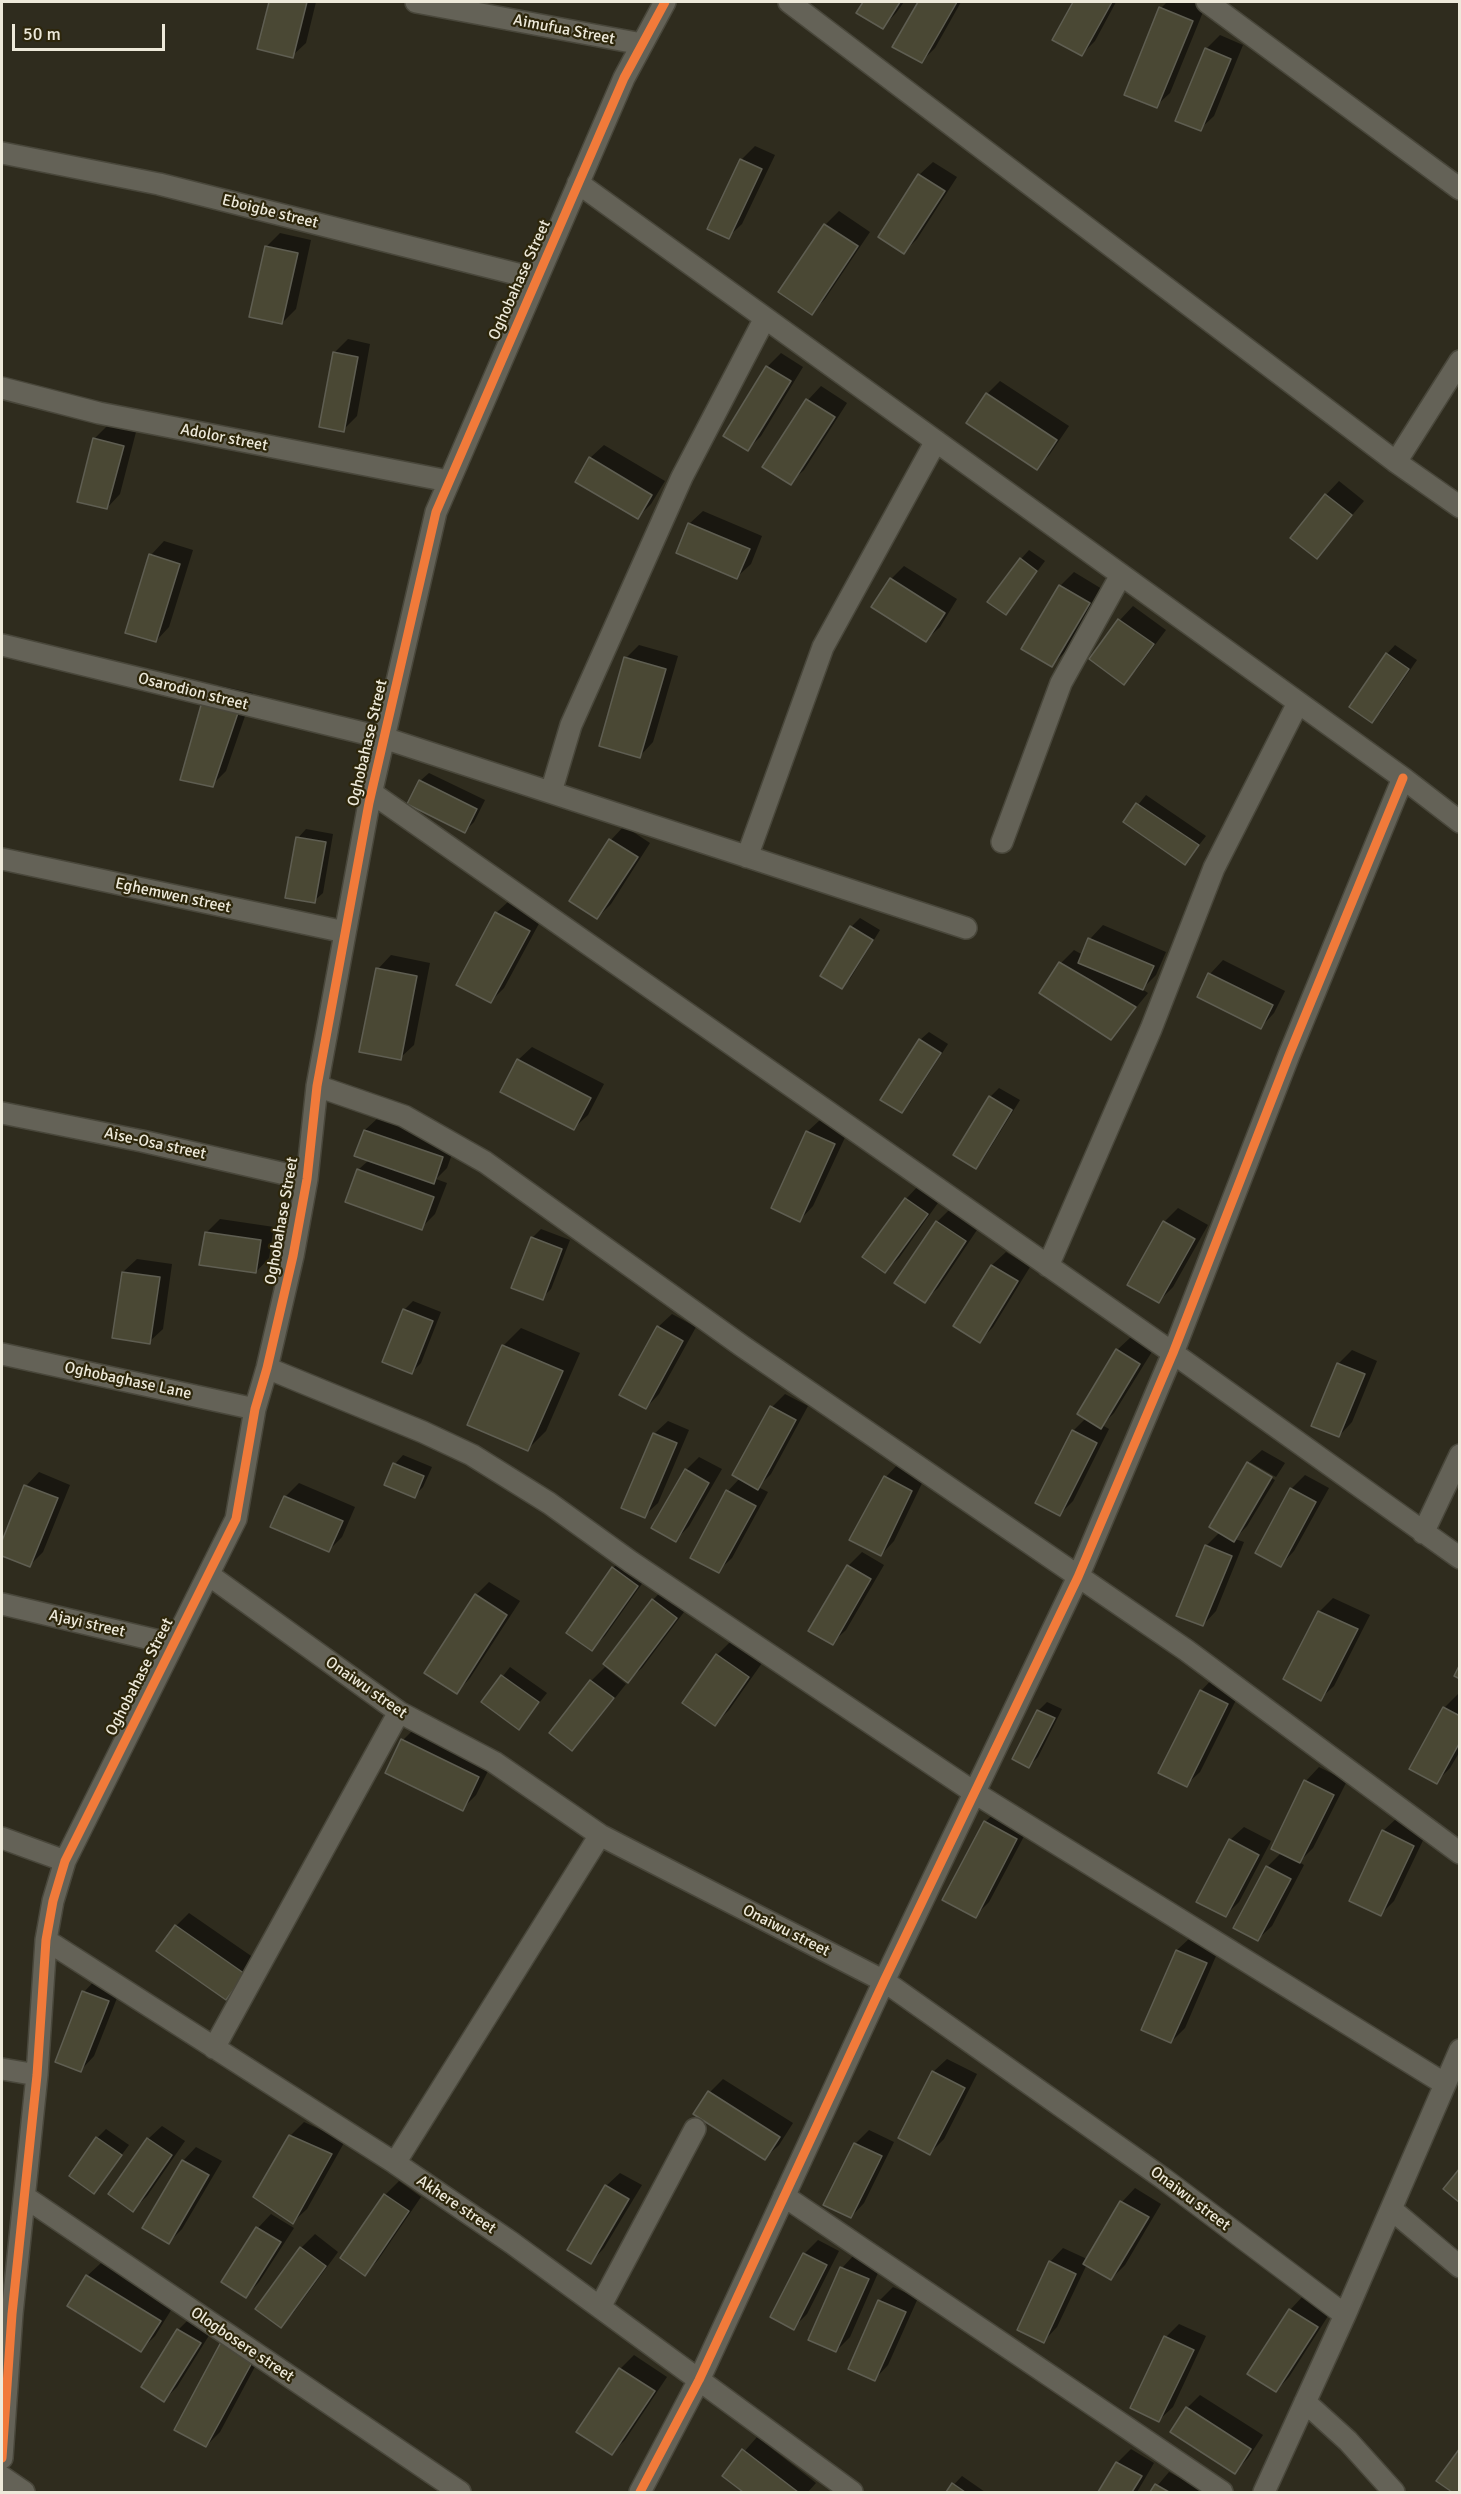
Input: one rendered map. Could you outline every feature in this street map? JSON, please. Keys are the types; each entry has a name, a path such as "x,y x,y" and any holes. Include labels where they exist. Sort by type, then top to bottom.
{"street":[{"name":"Aimufua Street","path":"416,2 642,45"},
{"name":"Oghobahase Street","path":"2,2458 7,2313 25,2196 37,2075 46,1940 65,1860 236,1519 255,1409 293,1256 308,1179 317,1086 372,793 436,512 624,78 664,2"},
{"path":"789,2 1396,462 1460,507"},
{"path":"1212,3 1460,189"},
{"name":"Eboigbe street","path":"2,153 159,184 537,279"},
{"path":"579,183 1460,822"},
{"path":"551,792 571,725 677,488 765,318"},
{"path":"1396,462 1460,361"},
{"name":"Adolor street","path":"2,388 99,413 448,481"},
{"path":"747,857 823,647 936,441"},
{"path":"1002,842 1061,683 1121,575"},
{"name":"Osarodion street","path":"2,645 384,738 966,928"},
{"path":"1048,1266 1151,1029 1214,868 1298,703"},
{"path":"640,2493 699,2380 884,1981 1078,1577 1173,1353 1289,1055 1402,778"},
{"path":"372,793 1173,1353 1460,1558"},
{"name":"Eghemwen street","path":"2,860 345,932"},
{"path":"317,1086 404,1116 484,1162 742,1346 1186,1650 1460,1853"},
{"name":"Aise-Osa street","path":"2,1113 142,1141 308,1179"},
{"name":"Oghobaghase Lane","path":"2,1354 255,1409"},
{"path":"267,1368 472,1455 549,1503 631,1562 975,1793 1445,2084"},
{"path":"1423,1533 1460,1455"},
{"name":"Onaiwu street","path":"209,1575 399,1712 494,1762 600,1835 884,1981 1164,2179 1345,2315"},
{"name":"Ajayi street","path":"2,1604 172,1644"},
{"path":"214,2048 399,1712"},
{"path":"395,2163 600,1835"},
{"path":"2,1838 65,1860"},
{"name":"Akhere street","path":"46,1940 395,2163 512,2243 852,2493"},
{"path":"1264,2493 1345,2315 1460,2050"},
{"path":"2,2069 37,2075"},
{"path":"600,2307 695,2129"},
{"name":"Ologbosere street","path":"25,2196 460,2493"},
{"path":"784,2196 1222,2493"},
{"path":"1391,2209 1460,2267"},
{"path":"1305,2402 1348,2441 1394,2493"},
{"path":"2,2477 24,2493"}],"building":[{"path":"269,2 307,2 293,58 257,49"},
{"path":"863,2 900,2 883,29 856,13"},
{"path":"918,2 957,2 922,63 892,47"},
{"path":"1073,2 1112,2 1082,56 1052,40"},
{"path":"1159,7 1193,21 1157,108 1124,95"},
{"path":"1205,48 1231,59 1201,131 1175,121"},
{"path":"740,159 762,169 729,239 707,229"},
{"path":"918,174 945,191 904,254 878,237"},
{"path":"824,224 858,246 812,315 778,292"},
{"path":"265,246 298,253 282,324 249,317"},
{"path":"333,352 358,357 344,432 319,427"},
{"path":"766,366 791,381 748,451 723,436"},
{"path":"986,393 1057,440 1037,470 966,423"},
{"path":"806,399 835,417 791,485 762,467"},
{"path":"93,438 124,446 107,509 77,502"},
{"path":"589,457 652,495 638,519 575,482"},
{"path":"1325,494 1352,515 1317,559 1290,538"},
{"path":"688,523 750,549 737,579 676,553"},
{"path":"149,554 180,564 156,642 125,633"},
{"path":"1020,558 1037,571 1006,615 987,602"},
{"path":"890,578 945,613 926,642 871,607"},
{"path":"1059,585 1090,603 1052,667 1021,649"},
{"path":"1118,619 1154,644 1124,685 1089,659"},
{"path":"1386,653 1409,669 1372,723 1349,707"},
{"path":"624,657 666,669 640,758 599,746"},
{"path":"203,698 240,707 213,787 180,780"},
{"path":"419,780 477,809 465,833 407,804"},
{"path":"1136,803 1199,845 1185,865 1123,822"},
{"path":"296,837 326,842 315,903 285,898"},
{"path":"609,839 638,857 597,919 569,901"},
{"path":"495,912 530,931 491,1003 456,985"},
{"path":"850,926 873,940 842,989 820,976"},
{"path":"1088,938 1154,966 1143,990 1078,963"},
{"path":"1059,962 1136,1007 1111,1040 1039,993"},
{"path":"376,968 417,976 401,1060 359,1052"},
{"path":"1208,973 1273,1005 1261,1029 1197,997"},
{"path":"919,1039 941,1053 902,1113 880,1100"},
{"path":"517,1059 591,1098 574,1130 500,1092"},
{"path":"989,1096 1012,1110 976,1169 953,1155"},
{"path":"364,1130 443,1157 434,1184 354,1156"},
{"path":"806,1131 835,1144 800,1222 771,1208"},
{"path":"357,1169 434,1197 422,1230 345,1202"},
{"path":"905,1198 928,1214 885,1273 862,1257"},
{"path":"936,1221 966,1241 925,1303 894,1283"},
{"path":"1163,1221 1195,1239 1159,1303 1127,1285"},
{"path":"205,1232 261,1240 256,1273 199,1265"},
{"path":"531,1237 562,1249 543,1300 511,1288"},
{"path":"991,1265 1018,1281 980,1343 953,1326"},
{"path":"122,1272 160,1277 150,1344 112,1338"},
{"path":"403,1309 433,1321 412,1374 382,1362"},
{"path":"657,1326 683,1341 646,1409 619,1395"},
{"path":"502,1345 563,1371 528,1451 467,1425"},
{"path":"1116,1349 1140,1364 1101,1429 1077,1414"},
{"path":"1337,1363 1365,1374 1339,1437 1311,1426"},
{"path":"770,1406 796,1420 758,1490 732,1475"},
{"path":"1072,1430 1097,1443 1060,1516 1035,1503"},
{"path":"653,1433 677,1443 645,1518 621,1508"},
{"path":"1247,1462 1272,1477 1234,1542 1209,1527"},
{"path":"393,1463 424,1476 415,1498 384,1485"},
{"path":"685,1469 709,1483 676,1542 651,1528"},
{"path":"884,1476 912,1491 881,1556 849,1540"},
{"path":"24,1485 58,1498 30,1567 2,1556 2,1541"},
{"path":"1290,1488 1316,1502 1281,1567 1255,1553"},
{"path":"726,1490 756,1506 719,1573 690,1558"},
{"path":"284,1496 343,1521 329,1552 270,1527"},
{"path":"1205,1545 1232,1556 1203,1626 1176,1616"},
{"path":"847,1565 871,1579 833,1645 808,1631"},
{"path":"612,1567 638,1586 592,1651 566,1633"},
{"path":"475,1594 507,1615 457,1694 424,1673"},
{"path":"652,1599 677,1618 628,1683 603,1664"},
{"path":"1318,1611 1358,1629 1321,1701 1283,1679"},
{"path":"716,1654 749,1677 715,1726 682,1703"},
{"path":"1460,1664 1460,1679 1454,1676"},
{"path":"501,1675 539,1702 519,1730 481,1702"},
{"path":"590,1680 614,1698 572,1751 549,1733"},
{"path":"1200,1690 1228,1704 1187,1787 1158,1773"},
{"path":"1443,1707 1460,1716 1460,1742 1437,1784 1409,1769"},
{"path":"1037,1710 1055,1718 1029,1768 1012,1759"},
{"path":"401,1739 479,1777 463,1811 385,1773"},
{"path":"1304,1780 1334,1795 1300,1863 1271,1849"},
{"path":"984,1821 1017,1839 976,1918 942,1900"},
{"path":"1382,1830 1414,1846 1381,1916 1349,1901"},
{"path":"1229,1839 1259,1855 1226,1917 1196,1902"},
{"path":"1266,1866 1291,1879 1258,1941 1233,1928"},
{"path":"175,1925 245,1974 226,2000 156,1951"},
{"path":"1176,1950 1207,1963 1171,2043 1141,2030"},
{"path":"82,1991 109,2001 81,2072 55,2062"},
{"path":"932,2071 965,2088 930,2155 898,2138"},
{"path":"708,2091 780,2137 765,2160 693,2114"},
{"path":"289,2135 332,2154 293,2224 253,2197"},
{"path":"96,2137 122,2155 94,2194 69,2176"},
{"path":"147,2138 172,2155 133,2212 108,2194"},
{"path":"854,2143 882,2156 851,2218 823,2205"},
{"path":"182,2160 209,2175 169,2244 142,2228"},
{"path":"1460,2168 1460,2203 1443,2189"},
{"path":"605,2185 629,2199 591,2264 567,2250"},
{"path":"384,2194 409,2211 365,2276 340,2258"},
{"path":"1120,2201 1149,2217 1111,2280 1083,2264"},
{"path":"256,2227 281,2242 246,2298 221,2282"},
{"path":"300,2247 326,2266 281,2328 255,2309"},
{"path":"803,2253 827,2265 794,2330 770,2317"},
{"path":"1049,2261 1076,2274 1044,2343 1017,2330"},
{"path":"840,2267 869,2279 836,2352 808,2340"},
{"path":"86,2275 161,2321 141,2352 67,2306"},
{"path":"878,2300 906,2312 875,2381 848,2369"},
{"path":"1289,2309 1318,2327 1276,2392 1247,2374"},
{"path":"177,2329 201,2343 164,2402 141,2387"},
{"path":"1164,2336 1194,2350 1159,2422 1130,2408"},
{"path":"221,2342 254,2359 206,2447 174,2430"},
{"path":"619,2368 655,2391 612,2455 576,2432"},
{"path":"1186,2407 1251,2449 1235,2474 1170,2432"},
{"path":"1460,2448 1460,2492 1452,2492 1436,2481"},
{"path":"742,2449 798,2492 743,2492 722,2476"},
{"path":"1116,2462 1142,2476 1132,2492 1098,2492"},
{"path":"952,2483 965,2492 946,2492"},
{"path":"1155,2484 1169,2492 1150,2492"}],"cycle path":[{"path":"2,2458 12,2314 37,2075 46,1940 53,1901 65,1861 236,1519 255,1409 293,1256 307,1179 317,1086 369,803 436,512 624,78 665,2"},
{"path":"640,2492 699,2380 884,1981 1078,1577 1173,1353 1289,1055 1403,778"}]}
